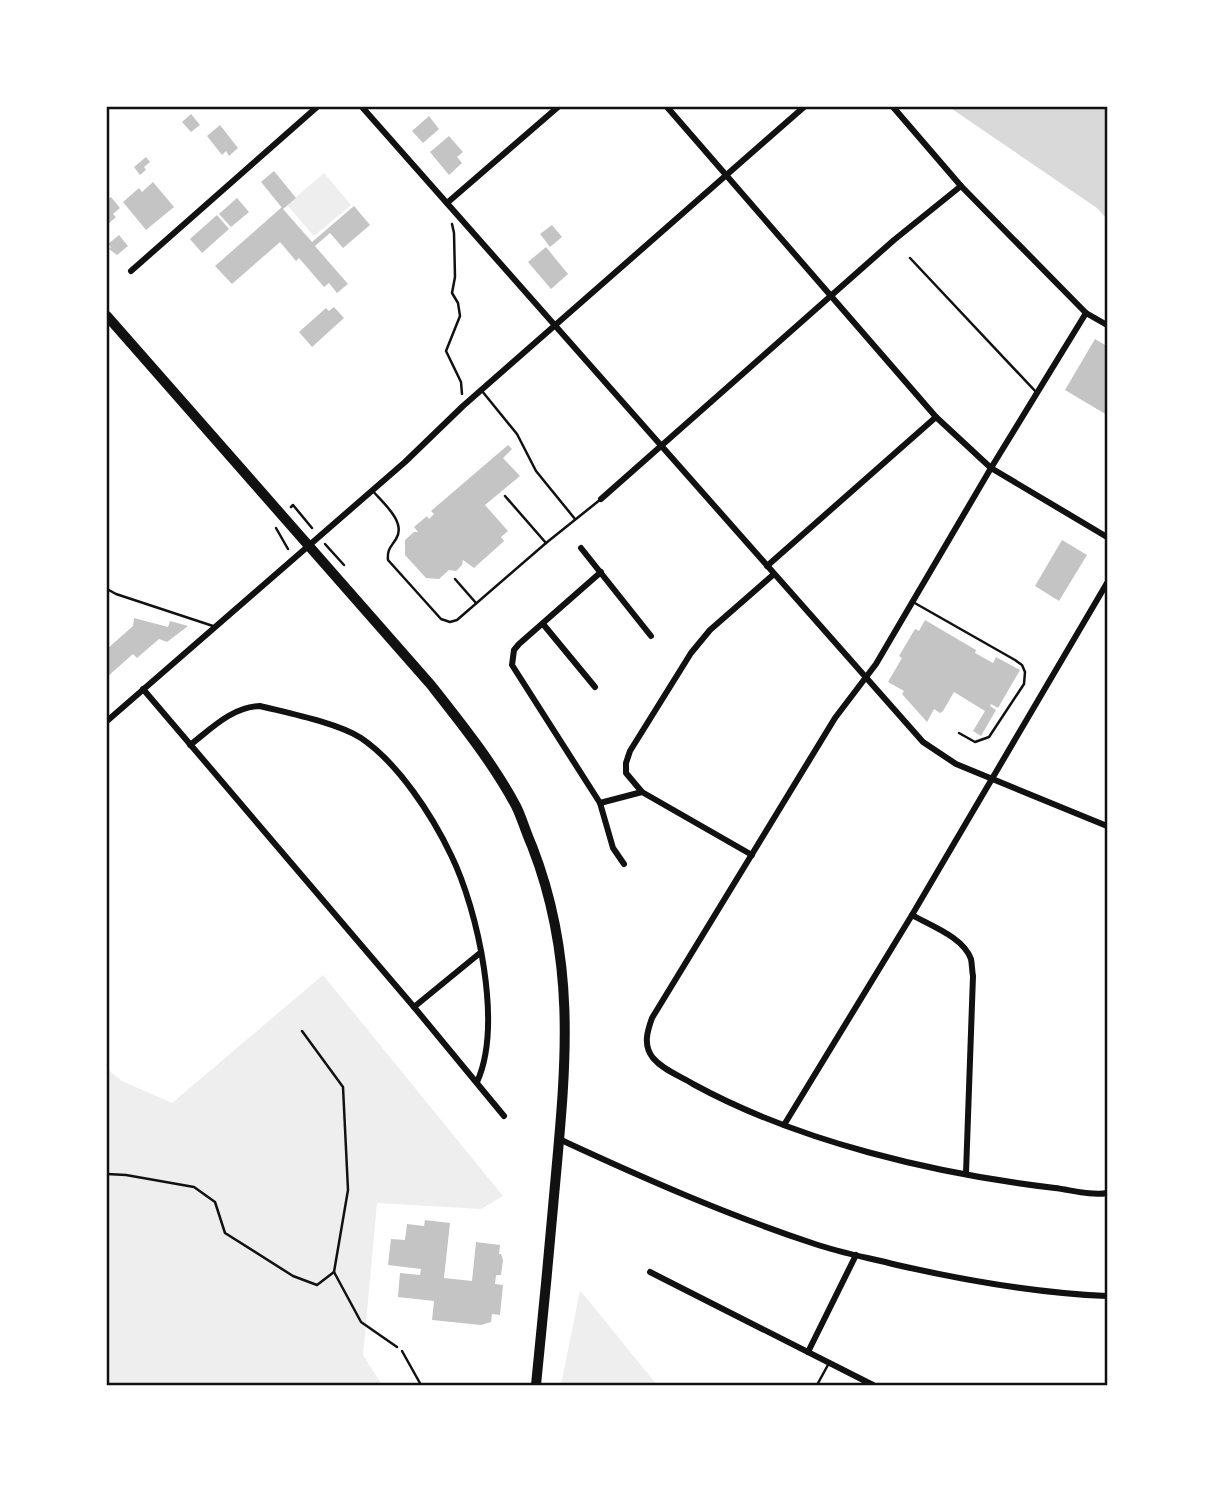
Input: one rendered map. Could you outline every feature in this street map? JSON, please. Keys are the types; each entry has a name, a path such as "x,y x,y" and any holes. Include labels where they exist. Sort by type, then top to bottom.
{"main road":[{"path":"107,316 431,685 477,744 516,807 544,878 556,921 566,1004 559,1139 536,1385"}],"street":[{"path":"131,271 317,107"},
{"path":"362,107 923,742 956,764 1107,826"},
{"path":"447,204 558,107"},
{"path":"667,107 936,417 991,468 1107,537"},
{"path":"107,721 308,547 804,107"},
{"path":"893,107 961,186 1086,313 1107,325"},
{"path":"601,499 894,240 961,186"},
{"path":"1086,313 876,664 835,718 652,1018 646,1043 653,1057 664,1067 723,1100 784,1125 839,1143 1035,1186 1107,1193"},
{"path":"767,566 936,417"},
{"path":"581,548 650,636"},
{"path":"601,572 514,650 512,665 600,803 614,848 624,864"},
{"path":"752,855 642,792 626,774 626,763 630,751 691,653 710,630 774,574"},
{"path":"784,1125 912,915 1107,583"},
{"path":"543,624 595,687"},
{"path":"143,689 504,1116"},
{"path":"190,745 233,712 246,706 260,706 342,730 360,738 391,765 412,790 444,842 462,883 481,953 489,1003 485,1059 477,1082"},
{"path":"600,803 642,792"},
{"path":"912,915 964,947 971,959 973,976 966,1173"},
{"path":"414,1007 481,953"},
{"path":"559,1139 693,1200 817,1245 990,1284 1063,1294 1107,1296"},
{"path":"808,1352 856,1255"},
{"path":"650,1272 873,1385"}],"lane":[{"path":"910,258 1037,393"},
{"path":"482,391 517,434 536,471 575,519"},
{"path":"372,490 397,520 399,527 399,535 387,554 392,567 445,622 457,620 546,542 601,499"},
{"path":"505,496 546,542"},
{"path":"455,579 476,603"},
{"path":"107,589 215,626"},
{"path":"913,602 1015,660 1025,671 1024,684 989,737 975,742 958,733"},
{"path":"402,1351 421,1385"},
{"path":"817,1385 829,1363"}],"path":[{"path":"447,204 454,233 455,278 452,293 458,303 460,316 446,351 461,382 463,407"},
{"path":"302,1031 343,1087 348,1191 334,1272 361,1322 402,1351"},
{"path":"107,1174 194,1187 215,1202 225,1233 293,1276 317,1284 334,1272"}],"shaded area":[{"path":"949,107 1107,107 1107,219 1097,208"},
{"path":"324,173 351,205 314,236 287,205"},
{"path":"323,975 503,1196 481,1209 377,1203 363,1355 382,1385 107,1385 107,1069 122,1081 172,1103"},
{"path":"580,1291 588,1300 657,1385 561,1385"}],"building":[{"path":"191,114 200,125 191,132 182,122"},
{"path":"429,116 439,129 423,143 412,131"},
{"path":"220,125 238,148 229,156 226,151 222,155 207,136"},
{"path":"449,136 463,152 457,157 462,163 449,175 430,152"},
{"path":"146,157 150,162 140,175 134,167"},
{"path":"274,171 296,198 283,209 312,242 354,206 370,225 343,248 330,233 315,246 348,284 337,293 329,283 324,287 299,258 296,261 280,242 232,284 215,266 282,207 261,182"},
{"path":"153,182 174,207 146,230 123,202 139,188 142,192"},
{"path":"111,197 120,208 113,214 116,217 107,225 107,200"},
{"path":"237,198 249,212 231,227 219,214"},
{"path":"217,215 229,229 202,253 190,239"},
{"path":"552,225 562,237 550,247 540,234"},
{"path":"119,235 128,246 117,255 109,249 111,247 108,244"},
{"path":"546,247 568,274 551,289 528,262"},
{"path":"334,307 344,318 312,347 299,332 326,308 329,311"},
{"path":"1095,339 1107,346 1107,415 1065,390"},
{"path":"508,445 512,449 503,458 520,476 485,505 508,531 501,537 504,541 474,568 463,560 456,571 449,570 439,579 426,578 405,555 405,540 418,532 414,527 427,516 429,519 434,514 431,511"},
{"path":"1062,540 1087,555 1059,601 1035,586"},
{"path":"134,618 168,627 170,621 188,626 167,642 159,639 137,658 133,654 107,677 107,649 133,626"},
{"path":"925,620 993,663 996,657 1020,670 998,708 991,704 996,710 981,736 973,731 985,711 954,692 943,711 940,713 934,709 927,722 902,694 904,691 888,682 915,629 919,631"},
{"path":"425,1220 450,1223 444,1278 472,1281 476,1242 500,1245 499,1254 503,1260 501,1275 496,1275 495,1284 503,1285 500,1315 492,1314 491,1322 481,1325 432,1320 434,1301 398,1297 400,1273 420,1275 421,1269 388,1265 391,1239 405,1240 407,1224 424,1226"}]}
